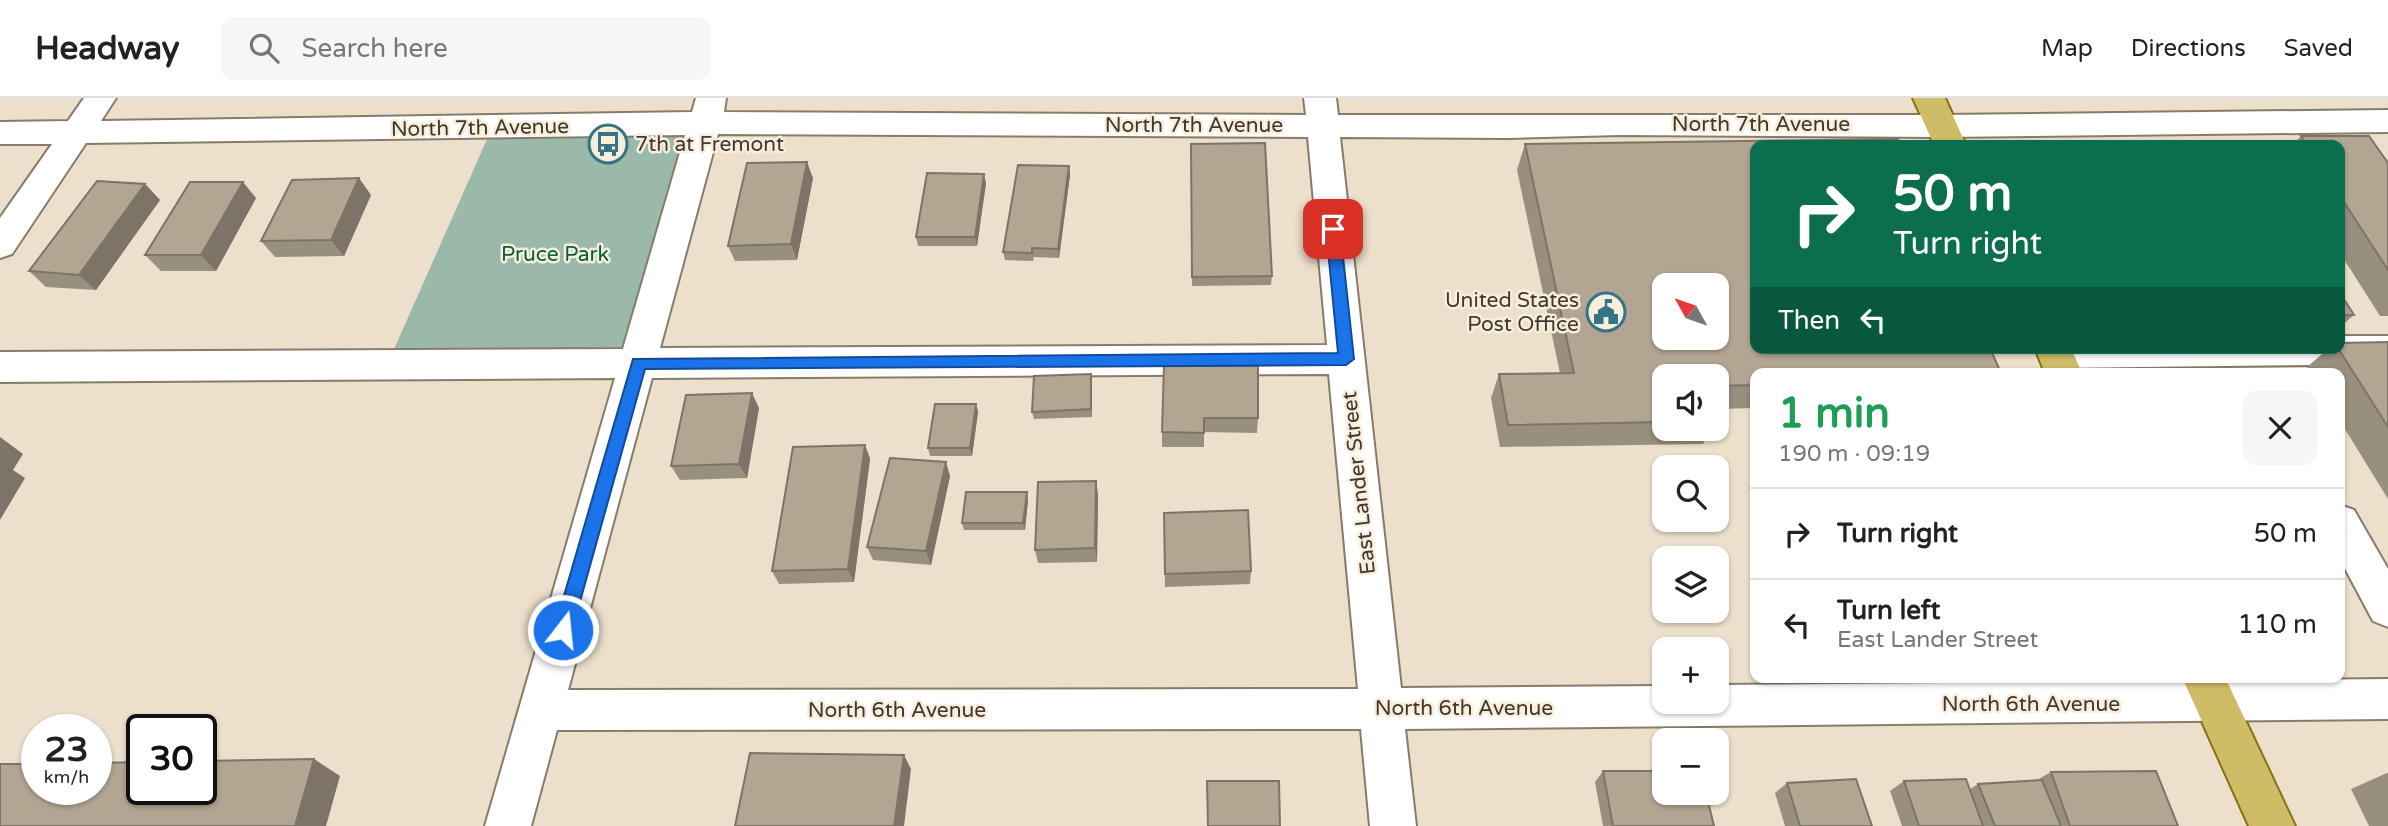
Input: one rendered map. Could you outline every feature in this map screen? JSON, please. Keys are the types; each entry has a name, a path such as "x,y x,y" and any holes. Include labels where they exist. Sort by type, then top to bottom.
{"main road":[{"path":"2208,690 2272,826"}],"street":[{"path":"0,245 80,132 100,98"},
{"path":"509,826 707,111"},
{"name":"North 7th Avenue","path":"0,133 492,128 707,111 1321,112 1940,123 2388,121"},
{"name":"East Lander Street","path":"1321,112 1393,826"},
{"path":"2058,358 2150,363 2250,362 2388,351"},
{"path":"0,367 1346,359"},
{"path":"2345,531 2388,608"},
{"name":"North 6th Avenue","path":"540,710 1383,709 2311,688 2388,699"}],"green space":[{"name":"Pruce Park","path":"704,123 639,363 387,365 492,128"}],"building":[{"path":"2301,136 2369,136 2388,163 2388,270 2345,204 2345,140 2304,140"},
{"name":"United States Post Office","path":"1898,139 1898,140 1823,140"},
{"name":"United States Post Office","path":"1750,141 1750,354 1993,354 1999,368 1750,368 1750,385 1729,386 1729,364 1652,364 1652,422 1508,425 1499,374 1574,373 1525,144"},
{"path":"1265,143 1272,276 1192,277 1191,144"},
{"path":"807,162 791,244 728,246 747,163"},
{"path":"1018,165 1069,166 1058,249 1032,248 1032,253 1003,252"},
{"path":"927,173 984,174 975,237 916,237"},
{"path":"359,178 331,240 261,241 292,180"},
{"path":"97,181 145,184 79,275 29,271"},
{"path":"190,182 243,182 201,255 145,255"},
{"path":"2345,301 2354,315 2345,315"},
{"path":"2388,342 2388,427 2342,354 2345,354 2345,343"},
{"path":"1164,365 1258,366 1258,418 1204,418 1204,433 1162,432"},
{"path":"1091,374 1091,409 1032,412 1034,376"},
{"path":"752,393 739,464 671,466 686,395"},
{"path":"935,404 976,404 970,448 928,448"},
{"path":"865,445 848,569 772,571 793,447"},
{"path":"890,458 946,462 926,551 867,547"},
{"path":"1096,481 1095,548 1035,550 1038,482"},
{"path":"966,492 1027,492 1023,523 962,523"},
{"path":"1248,510 1251,571 1165,574 1164,513"},
{"path":"750,753 904,755 894,826 735,826"},
{"path":"314,759 295,826 0,826 0,764 21,764 21,805 112,805 112,763 126,762 126,805 217,805 217,761"},
{"path":"1603,771 1652,771 1652,805 1709,805 1714,826 1613,826"},
{"path":"2156,771 2178,826 2070,826 2051,772"},
{"path":"1856,779 1872,826 1800,826 1787,783"},
{"path":"1966,779 1983,826 1919,826 1904,781"},
{"path":"2042,780 2061,826 1995,826 1978,784"},
{"path":"1207,781 1279,781 1280,826 1208,826"}],"place":[{"name":"7th at Fremont","path":"608,144"},
{"name":"United States Post Office","path":"1606,312"}],"route":[{"path":"563,630 639,363 1346,359 1333,229"}]}
